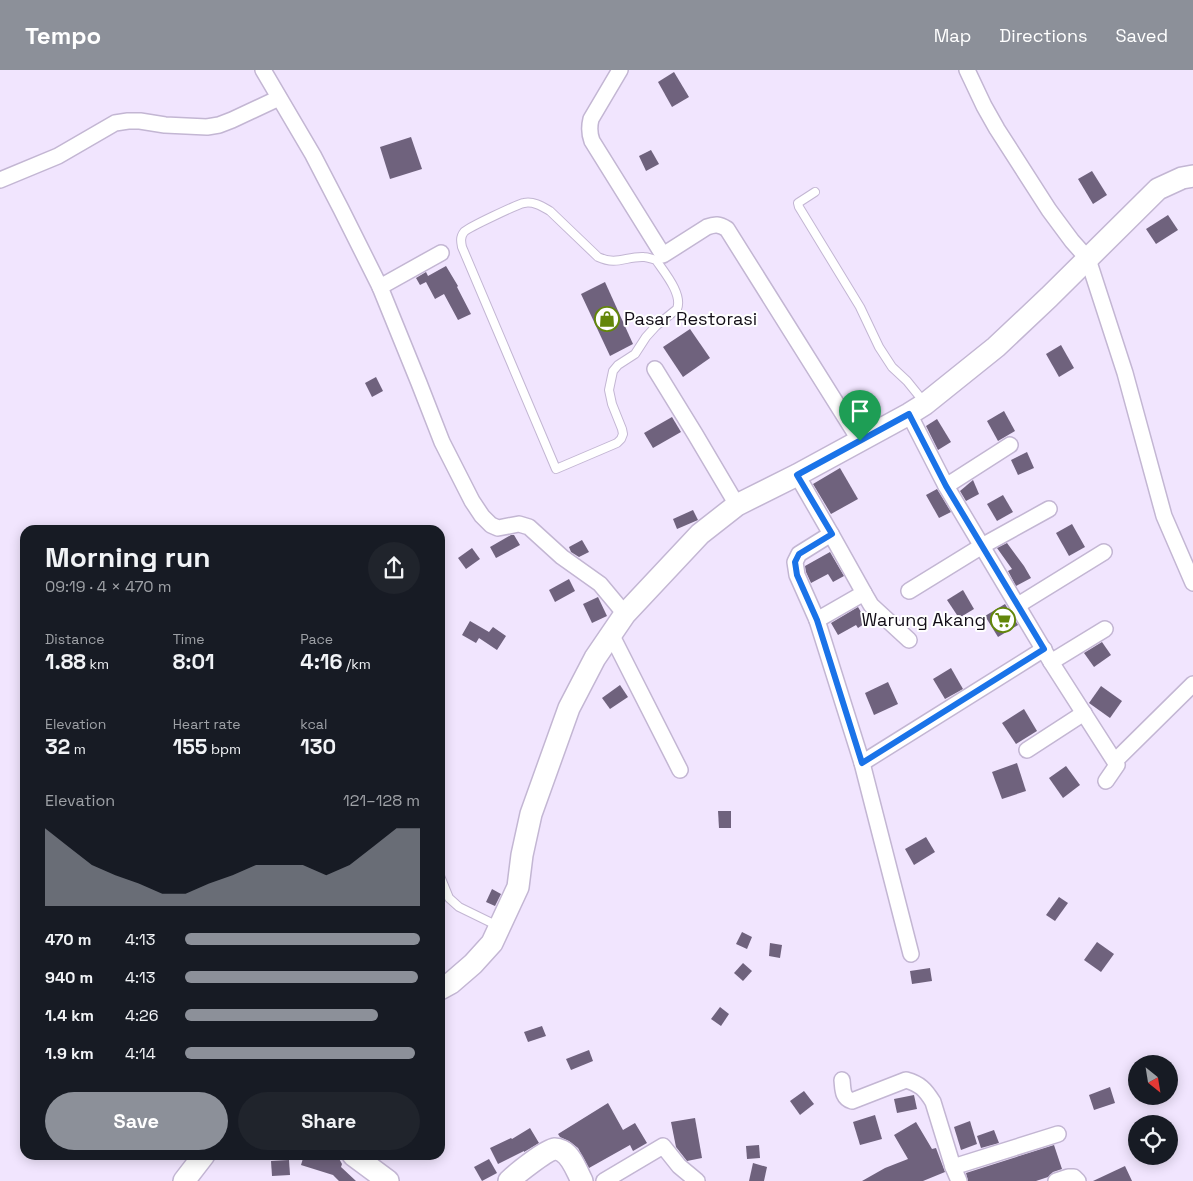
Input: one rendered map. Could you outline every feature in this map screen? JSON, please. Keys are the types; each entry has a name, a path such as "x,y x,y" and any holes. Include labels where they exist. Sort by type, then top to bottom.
{"street":[{"path":"263,70 317,162 380,287 442,442 472,501 491,525 498,528 519,524 529,527 562,557 600,584 625,614"},
{"path":"620,70 591,119 589,134 659,258 714,224 721,225 727,229 860,441"},
{"path":"967,70 984,106 1002,137 1049,210 1088,259 1125,373 1164,516 1193,583"},
{"path":"0,180 58,156 115,123 134,121 165,126 207,127 232,120 279,98"},
{"path":"445,986 473,964 492,943 500,927 518,887 531,814 560,730 569,708 595,658 625,614 700,534 736,505 797,475 917,409 996,347 1158,190 1182,178 1193,176"},
{"path":"380,287 441,253"},
{"path":"654,369 695,434 736,505"},
{"path":"917,409 946,486 1048,656 1118,765 1106,781"},
{"path":"946,486 1010,444"},
{"path":"797,475 871,605 909,640"},
{"path":"908,591 982,546 1049,509"},
{"path":"832,534 799,554 795,562 797,575 817,620 862,763 911,954"},
{"path":"1018,605 1104,552"},
{"path":"817,620 864,593"},
{"path":"862,763 1048,656 1105,629"},
{"path":"611,634 680,770"},
{"path":"1115,761 1193,684"},
{"path":"1027,750 1084,713"},
{"path":"842,1080 844,1096 852,1101 906,1080 919,1085 933,1102 956,1174 1058,1134"},
{"path":"604,1181 662,1146 679,1166 697,1181"},
{"path":"509,1181 539,1157 554,1149 559,1149 569,1158 582,1181"},
{"path":"184,1181 200,1160"},
{"path":"360,1160 388,1181"},
{"path":"1056,1181 1074,1177 1078,1181"}],"lane":[{"path":"815,192 798,203 799,207 860,307 892,367 906,381 917,409"},
{"path":"524,203 534,203 550,211 598,257 606,261 645,257 659,258 675,290 679,305 677,309 651,331 635,354 618,365 614,371 609,390 623,434 617,443 556,469 462,247 461,236 468,229 506,211 524,203"},
{"path":"445,888 449,898 459,907 500,927"}],"building":[{"path":"674,72 689,97 672,107 658,82"},
{"path":"411,137 422,169 390,179 380,147"},
{"path":"651,150 659,164 646,171 639,156"},
{"path":"1092,171 1107,195 1093,204 1078,179"},
{"path":"1168,215 1178,230 1156,244 1146,229"},
{"path":"446,266 471,314 458,320 444,294 435,299 426,282 420,285 416,278 426,272 428,276"},
{"name":"Pasar Restorasi","path":"605,282 633,344 610,356 581,294"},
{"path":"690,329 710,358 683,377 663,347"},
{"path":"1061,345 1074,368 1059,377 1046,354"},
{"path":"376,377 383,391 372,397 365,383"},
{"path":"1004,411 1015,431 998,441 987,421"},
{"path":"672,417 681,432 653,448 644,433"},
{"path":"937,419 951,442 938,450 926,426"},
{"path":"1027,452 1034,468 1018,475 1011,460"},
{"path":"840,468 858,499 831,514 813,484"},
{"path":"973,480 979,494 966,501 960,491"},
{"path":"937,489 951,512 939,518 926,495"},
{"path":"1003,495 1013,512 997,521 987,504"},
{"path":"693,510 698,520 677,529 673,519"},
{"path":"1072,524 1085,547 1069,556 1056,533"},
{"path":"514,535 520,545 496,558 490,547"},
{"path":"582,540 589,552 579,557 571,552 569,547"},
{"path":"1007,543 1031,578 1016,586 1008,571 1012,569 997,548"},
{"path":"472,548 480,559 466,569 458,558"},
{"path":"830,552 844,576 833,582 828,574 811,583 805,566"},
{"path":"569,579 575,591 555,602 549,590"},
{"path":"963,590 974,609 959,618 947,600"},
{"path":"598,597 607,616 592,623 583,604"},
{"name":"Warung Akang","path":"1005,604 1018,625 998,637 985,616"},
{"path":"858,607 867,622 858,628 856,625 838,635 831,623"},
{"path":"470,621 489,632 493,627 506,636 497,650 479,638 476,643 462,635"},
{"path":"1102,642 1111,655 1094,667 1084,653"},
{"path":"951,668 963,689 945,699 933,679"},
{"path":"888,682 898,704 874,715 865,693"},
{"path":"620,685 628,697 610,709 602,698"},
{"path":"1101,686 1122,701 1110,718 1089,703"},
{"path":"1024,709 1037,731 1016,744 1002,723"},
{"path":"1017,763 1026,791 1002,799 992,772"},
{"path":"1066,766 1080,785 1063,798 1049,778"},
{"path":"718,811 731,811 731,828 719,828"},
{"path":"926,837 935,852 914,865 905,849"},
{"path":"492,889 501,894 495,906 486,902"},
{"path":"1059,897 1068,903 1055,921 1046,915"},
{"path":"742,932 752,937 747,949 736,944"},
{"path":"1097,942 1114,954 1101,972 1084,960"},
{"path":"770,943 782,945 780,958 769,956"},
{"path":"743,963 752,971 743,981 734,973"},
{"path":"930,968 932,981 912,984 910,971"},
{"path":"720,1007 729,1014 721,1026 711,1019"},
{"path":"542,1026 546,1036 528,1042 524,1032"},
{"path":"589,1050 593,1061 571,1070 566,1059"},
{"path":"1110,1087 1115,1103 1094,1110 1089,1095"},
{"path":"804,1091 814,1104 800,1115 790,1101"},
{"path":"914,1095 917,1109 897,1113 894,1099"},
{"path":"608,1103 623,1130 635,1123 647,1143 633,1151 630,1145 589,1168 578,1148 558,1134"},
{"path":"875,1115 882,1139 860,1145 853,1122"},
{"path":"695,1118 702,1158 687,1161 676,1147 671,1122"},
{"path":"970,1121 977,1144 961,1150 954,1127"},
{"path":"916,1122 932,1149 936,1148 945,1172 923,1181 862,1181 885,1168 908,1159 894,1135"},
{"path":"530,1128 539,1143 498,1164 490,1148 512,1139"},
{"path":"994,1130 999,1143 981,1148 977,1136"},
{"path":"759,1145 760,1158 747,1159 746,1146"},
{"path":"1054,1145 1062,1169 1053,1172 1048,1177 1036,1181 968,1181 966,1173"},
{"path":"489,1159 497,1173 482,1181 474,1167"},
{"path":"289,1160 290,1175 272,1176 271,1161"},
{"path":"302,1160 340,1160 342,1164 341,1167 356,1181 339,1181 333,1175 301,1165"},
{"path":"753,1163 767,1167 764,1181 749,1181"},
{"path":"1125,1166 1132,1181 1093,1181"}],"place":[{"name":"Pasar Restorasi","path":"607,319"},
{"name":"Warung Akang","path":"1003,620"}],"route":[{"path":"909,414 946,486 1044,649 862,763 817,620 797,575 795,562 799,554 804,550 832,534 797,475 860,441 909,414"}]}
